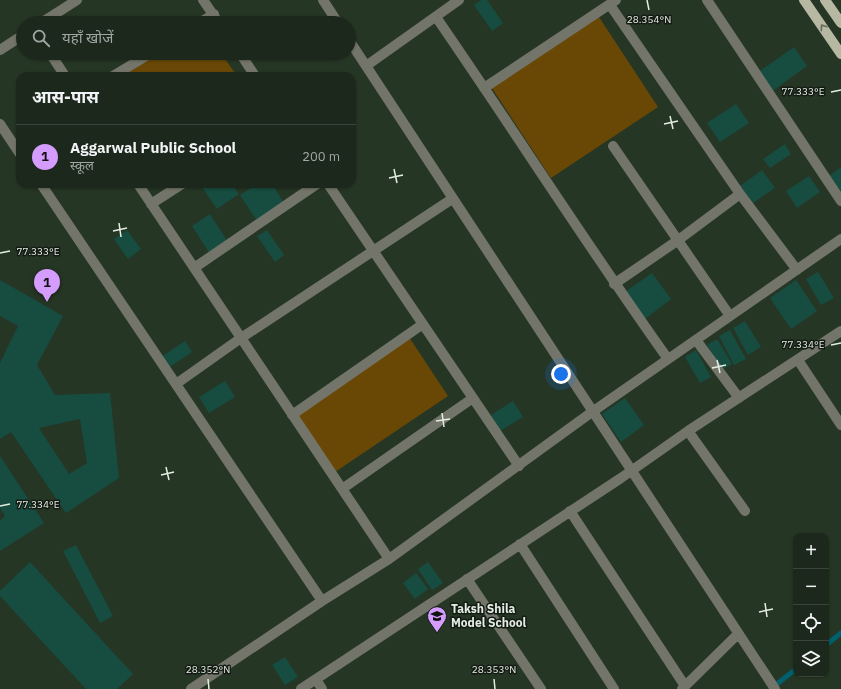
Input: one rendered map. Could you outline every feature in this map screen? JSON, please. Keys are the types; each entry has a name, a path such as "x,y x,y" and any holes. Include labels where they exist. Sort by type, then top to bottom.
{"main road":[{"path":"804,0 841,54"},
{"path":"825,0 841,24"}],"street":[{"path":"52,16 77,0"},
{"path":"203,0 214,14 211,16"},
{"path":"323,0 333,16"},
{"path":"366,66 459,0"},
{"path":"707,0 841,201"},
{"path":"484,88 613,2 740,194 797,270"},
{"path":"436,17 614,284 668,359"},
{"path":"0,50 16,40"},
{"path":"356,51 775,689"},
{"path":"55,60 63,72"},
{"path":"120,72 140,60"},
{"path":"245,60 252,72"},
{"path":"0,124 16,148"},
{"path":"613,146 730,316"},
{"path":"43,188 322,601"},
{"path":"141,188 389,559"},
{"path":"151,204 176,188"},
{"path":"194,268 311,188"},
{"path":"331,188 519,466"},
{"path":"614,284 677,241 740,194"},
{"path":"176,384 241,338 452,198"},
{"path":"191,689 322,601 389,559 592,412 841,239"},
{"path":"292,415 423,324"},
{"path":"301,689 841,331"},
{"path":"696,340 739,398"},
{"path":"798,360 841,425"},
{"path":"342,489 473,398"},
{"path":"688,431 745,511"},
{"path":"570,511 683,688 738,634"},
{"path":"520,544 614,689"},
{"path":"467,579 541,689"},
{"path":"316,679 322,689"}],"shaded area":[{"path":"597,14 658,107 551,178 490,85"},
{"path":"142,60 226,60 234,72 125,72"},
{"path":"409,337 448,396 335,472 296,414"}],"building":[{"path":"481,0 487,0 503,23 492,31 474,5"},
{"path":"794,47 807,66 771,92 757,73"},
{"path":"736,104 749,123 720,142 707,123"},
{"path":"785,144 791,154 770,168 763,159"},
{"path":"841,167 841,193 829,176"},
{"path":"762,170 775,188 753,203 740,186"},
{"path":"809,176 820,192 797,208 786,191"},
{"path":"203,188 235,188 239,194 217,209"},
{"path":"251,188 275,188 284,203 257,221 240,195"},
{"path":"210,214 228,242 210,254 192,226"},
{"path":"127,230 141,249 128,259 114,239"},
{"path":"267,230 284,255 275,262 257,236"},
{"path":"818,272 834,298 821,305 806,279"},
{"path":"652,273 671,299 645,319 625,292"},
{"path":"0,280 63,316 37,365 55,395 110,393 119,478 66,513 11,432 0,439 0,363 18,326 0,316","holes":["80,419 87,463 69,474 39,428"]},
{"path":"796,280 817,311 791,329 770,298"},
{"path":"745,321 761,347 748,355 733,328"},
{"path":"730,330 746,359 734,365 719,336"},
{"path":"717,339 732,364 722,370 707,345"},
{"path":"185,341 192,352 168,368 161,357"},
{"path":"696,350 711,377 700,383 685,357"},
{"path":"225,381 235,397 209,413 199,397"},
{"path":"625,398 644,425 621,442 602,414"},
{"path":"513,401 523,417 500,431 491,415"},
{"path":"0,456 44,523 0,551 0,521 5,516 0,508"},
{"path":"76,545 113,616 100,623 63,551"},
{"path":"30,562 133,674 117,689 86,689 0,596 0,591"},
{"path":"428,562 443,583 432,590 418,569"},
{"path":"416,573 428,589 415,599 403,583"},
{"path":"285,657 298,677 285,685 272,665"}],"waterway":[{"path":"829,643 841,633"},
{"path":"773,687 793,671"}],"place":[{"name":"Aggarwal Public School","path":"47,302"},
{"name":"Taksh Shila Model School","path":"437,633"}]}
